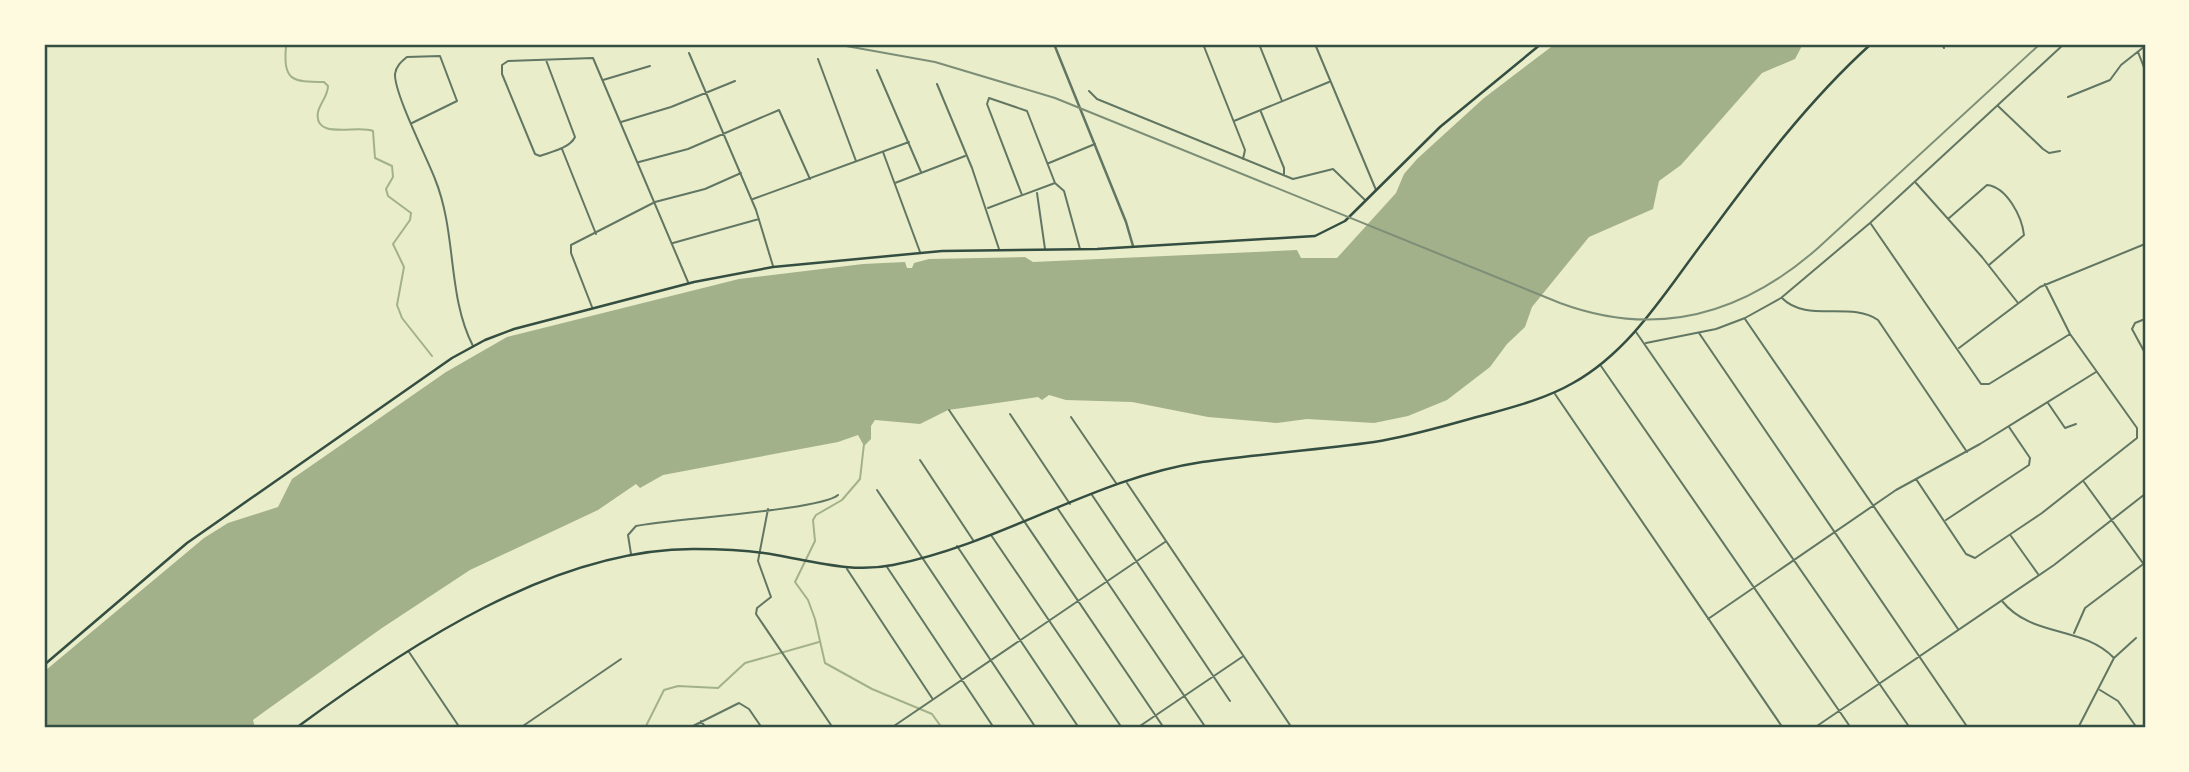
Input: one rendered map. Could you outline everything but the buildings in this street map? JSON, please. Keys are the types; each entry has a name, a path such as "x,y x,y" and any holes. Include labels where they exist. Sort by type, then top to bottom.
{"main road":[{"path":"44,665 196,536 473,346 514,329 593,308 688,283 773,267 920,253 1133,248 1308,238 1340,225 1440,127 1541,44"},
{"path":"296,728 369,676 409,652 526,586 569,570 632,555 692,548 760,552 847,568 887,566 957,546 1126,482 1201,462 1399,437 1554,393 1600,365 1635,331 1796,120 1871,44"}],"street":[{"path":"1054,44 1132,236 1133,248"},
{"path":"1203,44 1245,150 1243,159"},
{"path":"1259,44 1282,102"},
{"path":"1315,44 1376,190"},
{"path":"1942,44 1944,48"},
{"path":"1646,343 1699,333 1745,318 1781,298 1870,223 2064,44"},
{"path":"2068,97 2110,80 2121,65 2145,46"},
{"path":"2137,51 2145,70"},
{"path":"689,53 752,200 773,267"},
{"path":"412,123 457,101 440,56 413,55 404,59 397,68 397,83 412,123 446,207 462,320 473,346"},
{"path":"546,60 575,134 573,142 540,156 535,154 501,70 507,61 593,58 688,283"},
{"path":"818,59 857,162"},
{"path":"602,81 650,66"},
{"path":"877,70 922,172"},
{"path":"620,122 668,108 734,81"},
{"path":"1234,122 1330,82"},
{"path":"937,84 987,208 999,250"},
{"path":"1089,91 1097,99 1283,176 1300,180 1333,169 1366,201"},
{"path":"1022,195 986,104 988,100 1027,110 1055,183 1064,191 1080,250"},
{"path":"1997,106 2043,149 2049,153 2060,151"},
{"path":"638,162 688,149 780,110 810,178"},
{"path":"1261,111 1284,168 1283,176"},
{"path":"752,200 909,142"},
{"path":"1048,163 1095,144"},
{"path":"561,148 596,234"},
{"path":"882,152 920,253"},
{"path":"894,183 965,156"},
{"path":"593,308 569,247 655,202 708,188 741,173"},
{"path":"1915,182 1989,265 2018,303"},
{"path":"987,208 1037,192 1055,183"},
{"path":"1948,219 1987,186 1994,186 2008,198 2024,235 1989,265"},
{"path":"1037,192 1045,250"},
{"path":"672,243 759,219"},
{"path":"1870,223 1979,382 1987,385 2070,334"},
{"path":"1957,350 2045,284 2145,243"},
{"path":"1916,479 1971,557 1978,557 2129,446 2139,434 2070,334 2045,284"},
{"path":"1781,298 1797,307 1865,313 1878,320 1967,452"},
{"path":"1745,318 1958,630"},
{"path":"2145,318 2135,323 2132,330 2145,353"},
{"path":"1635,331 1646,343 1910,728"},
{"path":"1699,333 1968,728"},
{"path":"1600,365 1851,728"},
{"path":"1708,619 1872,506 1967,452 2097,372"},
{"path":"1554,393 1783,728"},
{"path":"2047,402 2065,428 2076,424"},
{"path":"949,410 1164,728"},
{"path":"1010,414 1070,504"},
{"path":"1071,417 1117,485"},
{"path":"1944,521 2028,466 2030,458 2008,426"},
{"path":"920,460 973,540"},
{"path":"2074,634 2085,608 2145,565 2083,481"},
{"path":"1126,482 1292,728"},
{"path":"877,490 1036,728"},
{"path":"1814,728 2038,575 2145,494"},
{"path":"632,555 628,535 636,526 830,500 838,495"},
{"path":"1092,495 1230,701"},
{"path":"768,509 759,563 771,594 769,601 757,608 756,614 832,728"},
{"path":"1058,509 1206,728"},
{"path":"991,534 1122,728"},
{"path":"2011,535 2038,575"},
{"path":"891,728 1165,542"},
{"path":"957,546 1079,728"},
{"path":"887,566 994,728"},
{"path":"847,568 852,580 933,699"},
{"path":"2001,600 2032,624 2074,634 2098,645 2114,658"},
{"path":"2078,728 2114,658 2136,638"},
{"path":"409,652 460,728"},
{"path":"1137,728 1243,657"},
{"path":"522,728 621,659"},
{"path":"2099,689 2120,703 2137,728"},
{"path":"688,728 739,704 749,709 762,728"},
{"path":"701,720 706,728"}],"shaded area":[{"path":"1555,44 1803,44 1795,59 1762,73 1681,165 1659,181 1653,209 1589,237 1532,307 1525,327 1507,344 1490,367 1447,400 1408,416 1374,423 1307,419 1277,423 1208,417 1132,402 1066,400 1049,395 1042,400 1038,397 948,410 920,424 875,420 871,426 871,439 864,446 858,435 838,442 663,475 640,488 636,484 598,510 470,570 382,628 253,720 255,728 44,728 46,670 204,538 228,523 278,507 292,479 446,372 507,337 739,279 863,264 905,262 907,268 912,268 914,263 929,259 1025,257 1033,262 1297,250 1301,258 1337,258 1396,193 1404,174 1417,159 1484,98"}],"waterway":[{"path":"286,46 286,66 292,77 297,80 324,82 328,86 318,112 318,121 330,129 373,131 375,158 392,166 393,177 386,189 388,196 411,213 410,220 393,244 404,267 397,305 402,318 432,356"},
{"path":"864,444 860,479 842,500 816,515 813,520 815,541 795,582 808,600 825,663 872,689 932,714 942,728"},
{"path":"645,728 664,690 678,686 718,688 745,663 819,642"}],"railway":[{"path":"44,46 186,44"},
{"path":"835,44 935,62 1055,98 1560,303 1596,314 1631,319 1664,319 1697,314 1729,304 1759,290 1789,271 1818,248 2040,44"}]}
